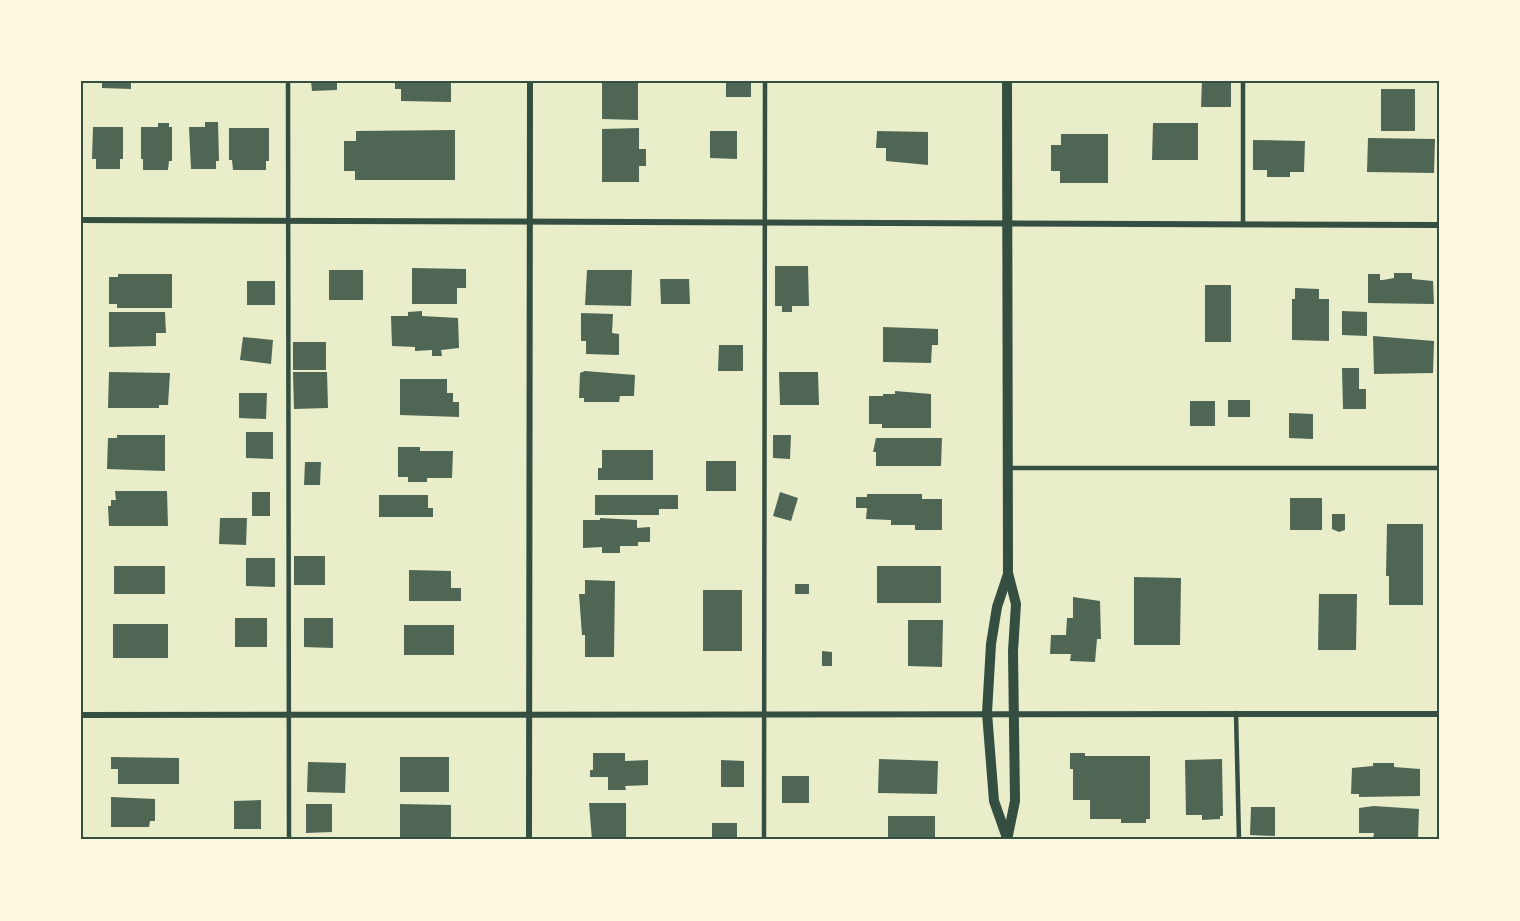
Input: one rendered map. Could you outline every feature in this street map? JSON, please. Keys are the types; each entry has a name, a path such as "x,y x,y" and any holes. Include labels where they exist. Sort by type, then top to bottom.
{"street":[{"path":"529,840 530,81"},
{"path":"1007,81 1008,573 1016,604 1013,651 1015,801 1007,838"},
{"path":"81,220 1439,225"},
{"path":"1007,838 992,794 987,713 991,644 997,607 1008,573"},
{"path":"81,715 1439,714"}],"lane":[{"path":"288,81 289,840"},
{"path":"764,840 765,81"},
{"path":"1243,81 1243,226"},
{"path":"1008,468 1439,468"},
{"path":"1236,713 1239,840"}],"building":[{"path":"102,81 131,81 131,89 102,88"},
{"path":"311,81 337,81 337,90 312,91"},
{"path":"395,81 455,81 455,83 451,83 451,102 401,101 401,89 395,89"},
{"path":"602,81 638,81 638,120 602,119"},
{"path":"726,81 751,81 751,97 726,97"},
{"path":"1202,81 1231,81 1231,107 1201,107"},
{"path":"1381,89 1415,89 1415,131 1381,131"},
{"path":"205,122 218,122 219,161 216,161 216,169 191,169 189,127 205,127"},
{"path":"158,123 169,123 169,127 172,127 172,161 169,161 168,170 143,170 141,127 158,127"},
{"path":"1153,123 1198,123 1198,160 1152,160"},
{"path":"93,127 123,127 123,159 120,159 120,169 96,169 96,159 92,159"},
{"path":"229,128 269,128 269,161 266,161 266,170 233,170 232,160 229,160"},
{"path":"639,128 639,149 646,149 646,166 639,166 639,182 602,182 602,129"},
{"path":"455,130 455,180 355,180 355,171 344,171 344,141 356,141 356,131"},
{"path":"710,131 737,131 737,159 710,158"},
{"path":"877,131 928,132 928,165 886,161 886,148 876,148"},
{"path":"1061,134 1108,134 1108,183 1060,183 1060,171 1051,171 1051,145 1061,145"},
{"path":"1368,138 1435,139 1434,173 1367,172"},
{"path":"1253,140 1305,141 1304,172 1290,172 1290,177 1267,177 1267,170 1253,170"},
{"path":"775,266 808,266 809,306 792,306 792,312 782,312 782,306 775,306"},
{"path":"412,268 466,269 466,288 457,288 457,304 412,304"},
{"path":"329,270 363,270 363,300 329,300"},
{"path":"587,270 632,270 631,306 585,305"},
{"path":"1394,273 1412,273 1412,279 1433,281 1434,304 1368,303 1368,274 1380,274 1380,280 1383,280 1394,278"},
{"path":"118,274 172,274 172,308 117,308 117,304 109,304 109,277 118,277"},
{"path":"660,279 689,279 690,304 661,304"},
{"path":"247,281 275,281 275,305 247,305"},
{"path":"1205,285 1231,285 1231,342 1205,342"},
{"path":"1295,288 1319,289 1319,299 1329,299 1329,341 1292,340 1292,299 1295,299"},
{"path":"422,311 422,316 458,318 459,348 441,350 442,356 432,356 432,350 415,351 415,347 392,346 391,316 408,316 408,312"},
{"path":"1342,311 1367,312 1367,336 1342,335"},
{"path":"109,312 165,312 166,333 156,333 156,346 109,347"},
{"path":"581,313 613,314 612,333 619,334 619,355 586,354 586,341 581,341"},
{"path":"883,327 938,329 938,345 932,345 931,363 883,362"},
{"path":"1373,336 1434,341 1433,373 1374,374"},
{"path":"243,337 273,340 271,364 240,360"},
{"path":"293,342 326,342 326,370 293,370"},
{"path":"719,345 743,345 743,371 718,371"},
{"path":"1342,368 1359,368 1359,389 1366,389 1366,409 1343,409"},
{"path":"585,371 635,375 634,396 620,396 619,402 584,402 584,398 579,398 580,373"},
{"path":"109,372 170,373 168,405 159,405 159,408 108,408"},
{"path":"293,372 327,372 328,408 294,409"},
{"path":"779,372 818,372 819,405 780,405"},
{"path":"400,379 447,379 447,393 453,393 453,402 459,402 459,417 400,415"},
{"path":"895,391 931,394 931,428 882,428 882,424 869,424 869,396 895,394"},
{"path":"239,393 267,393 266,419 239,418"},
{"path":"1228,400 1250,400 1250,417 1228,417"},
{"path":"1190,401 1215,401 1215,426 1190,426"},
{"path":"1289,413 1313,414 1313,439 1289,438"},
{"path":"246,432 273,432 273,459 246,458"},
{"path":"117,435 165,435 165,471 107,469 108,438 117,438"},
{"path":"773,435 791,435 790,459 773,458"},
{"path":"876,438 942,438 941,466 876,466 876,452 873,452"},
{"path":"398,447 420,447 420,451 453,451 452,478 427,478 427,482 408,482 408,477 398,477"},
{"path":"602,450 653,450 653,480 598,480 598,468 602,468"},
{"path":"706,461 736,461 736,491 706,491"},
{"path":"305,462 321,462 320,485 304,485"},
{"path":"115,491 167,491 168,526 109,526 108,506 111,506 111,500 116,500"},
{"path":"252,492 270,492 270,516 252,516"},
{"path":"780,492 798,498 791,521 773,516"},
{"path":"867,494 922,494 922,499 942,499 942,530 915,530 915,525 891,525 891,520 866,519 867,508 856,508 856,497 867,497"},
{"path":"379,495 428,495 428,508 433,508 433,517 379,517"},
{"path":"595,495 678,495 678,509 659,509 659,515 595,515"},
{"path":"1290,498 1322,498 1322,530 1290,530"},
{"path":"1332,514 1345,514 1345,530 1339,532 1332,529"},
{"path":"220,518 247,518 246,545 219,544"},
{"path":"600,518 637,520 637,528 650,527 650,542 638,542 638,546 620,546 620,553 602,553 602,547 583,548 583,520 600,520"},
{"path":"1387,524 1423,524 1423,605 1389,605 1389,576 1386,576"},
{"path":"294,556 325,556 325,585 294,585"},
{"path":"246,558 275,558 275,587 246,586"},
{"path":"114,566 165,566 165,594 114,594"},
{"path":"877,566 941,566 941,603 877,603"},
{"path":"409,570 451,571 451,588 461,588 461,601 409,601"},
{"path":"1134,577 1181,578 1180,645 1134,645"},
{"path":"585,580 615,581 614,657 585,657 585,635 582,635 579,594 585,594"},
{"path":"795,584 809,584 809,594 795,594"},
{"path":"703,590 742,590 742,651 703,651"},
{"path":"1319,594 1357,594 1356,650 1318,650"},
{"path":"1073,597 1100,601 1101,639 1097,639 1095,662 1070,661 1071,654 1050,654 1051,635 1066,635 1067,618 1073,618"},
{"path":"235,618 267,618 267,647 235,647"},
{"path":"304,618 333,618 333,648 304,647"},
{"path":"908,620 943,620 942,667 908,666"},
{"path":"113,624 168,624 168,658 113,658"},
{"path":"404,625 454,625 454,655 404,655"},
{"path":"822,651 832,652 832,666 822,666"},
{"path":"593,753 625,753 625,761 648,760 648,785 625,786 626,790 608,790 608,777 590,777 590,770 593,770"},
{"path":"1070,753 1085,753 1085,756 1150,756 1150,819 1146,819 1146,823 1121,823 1121,819 1090,819 1090,800 1073,800 1073,769 1070,769"},
{"path":"111,757 179,758 179,784 118,784 118,769 111,769"},
{"path":"400,757 449,757 449,792 400,792"},
{"path":"879,759 938,761 937,794 878,793"},
{"path":"1222,759 1223,816 1220,816 1220,819 1202,820 1202,815 1186,815 1185,760"},
{"path":"721,760 744,761 744,787 721,787"},
{"path":"308,762 346,763 345,793 307,792"},
{"path":"1373,763 1394,763 1394,767 1420,769 1420,796 1359,797 1359,794 1351,794 1352,768 1373,766"},
{"path":"782,776 809,776 809,803 782,803"},
{"path":"111,797 155,799 155,821 150,821 149,827 111,827"},
{"path":"261,800 261,829 234,829 234,801"},
{"path":"589,803 626,803 626,840 592,840"},
{"path":"306,804 332,804 332,832 306,833"},
{"path":"400,804 451,805 451,840 400,840"},
{"path":"1374,806 1419,809 1418,839 1373,840 1374,833 1359,833 1359,808"},
{"path":"1251,807 1275,807 1275,836 1250,835"},
{"path":"888,816 935,816 935,840 888,840"},
{"path":"712,823 737,823 737,840 712,840"}]}
